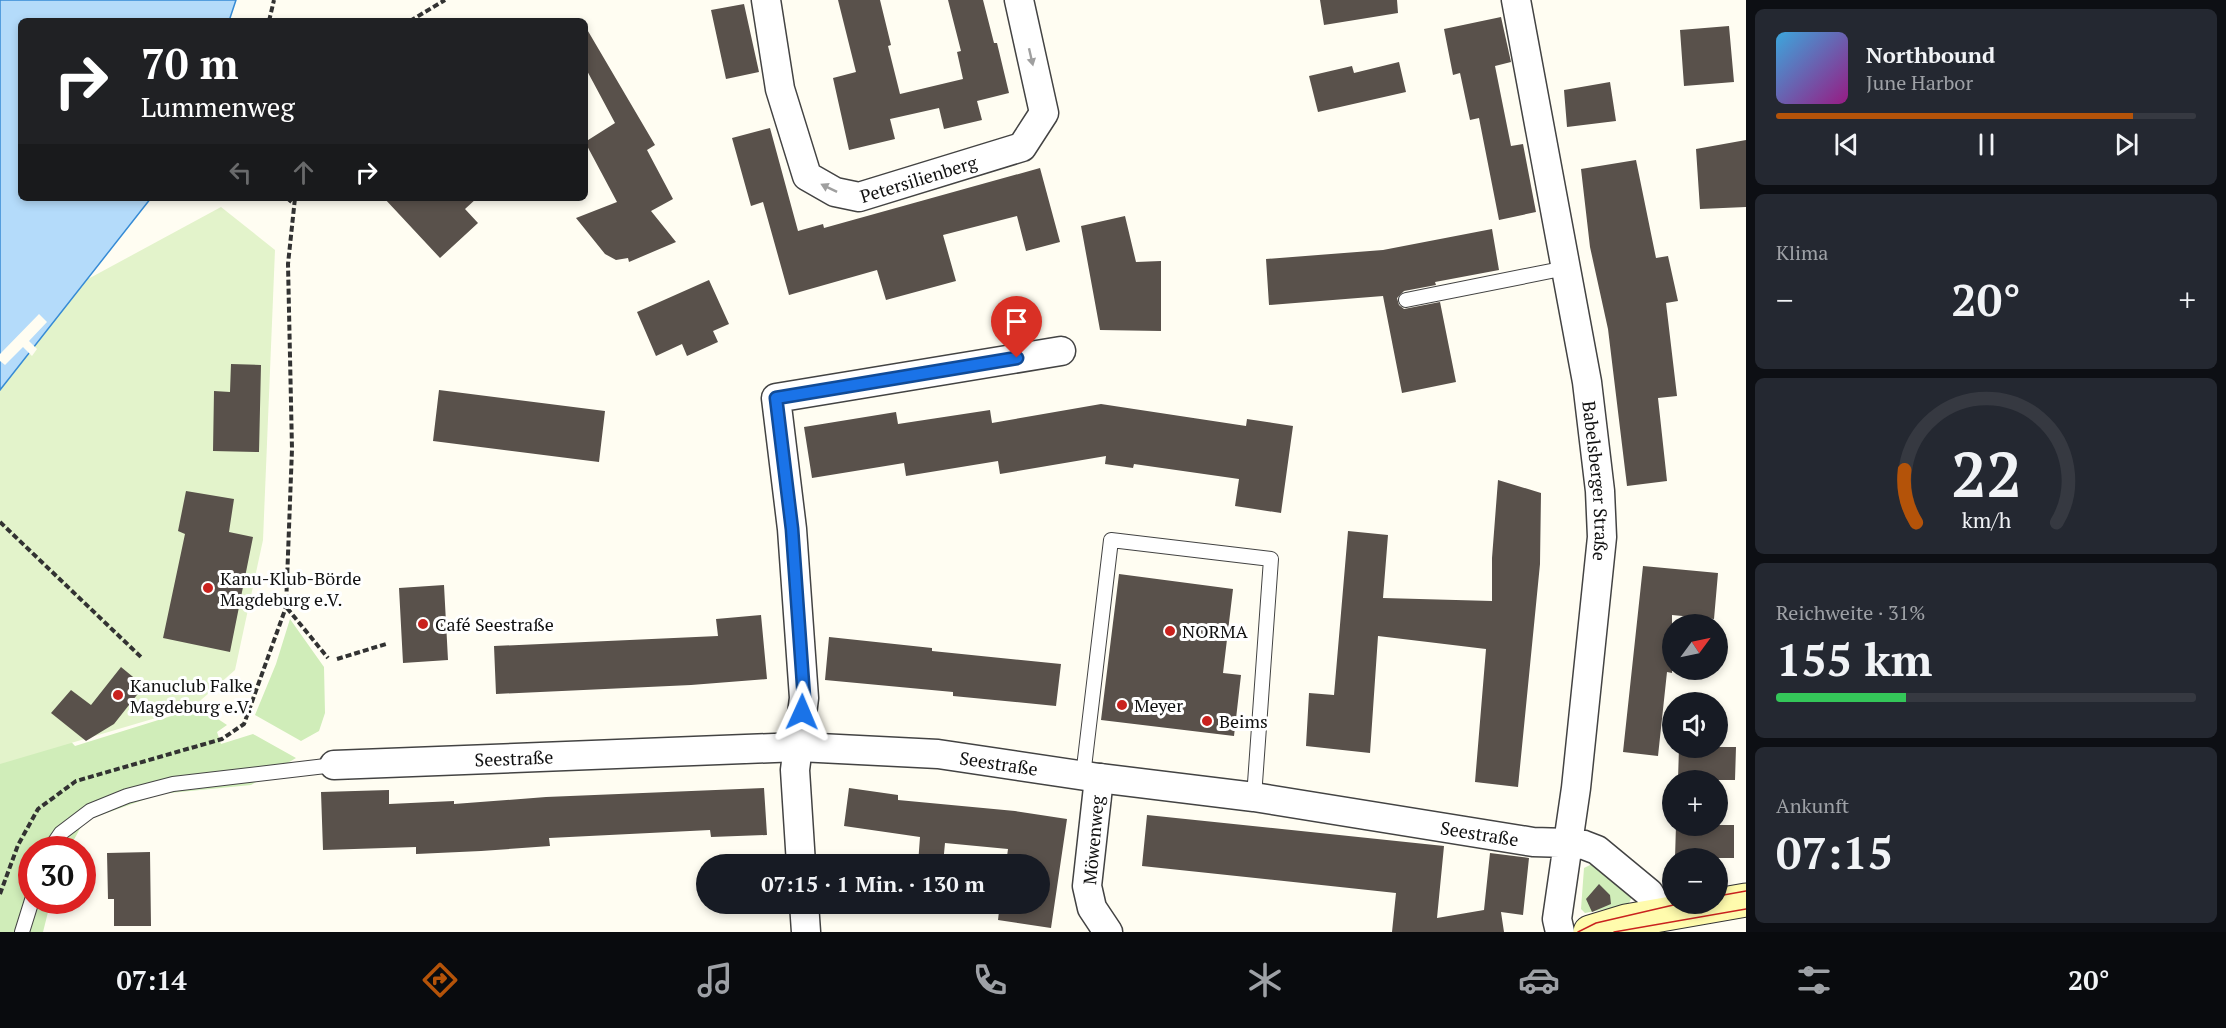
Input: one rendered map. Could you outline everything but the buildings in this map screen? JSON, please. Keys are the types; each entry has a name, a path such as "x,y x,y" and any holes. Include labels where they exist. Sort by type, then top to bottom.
{"main road":[{"path":"1590,932 1610,924 1746,900"}],"street":[{"name":"Petersilienberg","path":"766,0 780,89 807,176 835,192 859,197 1022,147 1044,113 1019,0"},
{"name":"Babelsberger Straße","path":"1516,0 1593,425 1600,491 1602,537 1576,788 1568,843"},
{"path":"800,854 795,770 803,687 792,529 776,398 1061,351"},
{"name":"Seestraße","path":"334,765 799,747 938,754 1091,777 1254,796 1536,843 1568,843"},
{"name":"Möwenweg","path":"1091,777 1087,886 1092,908 1108,932"},
{"path":"1560,932 1557,919 1568,843 1584,844 1598,850 1649,893 1661,914"},
{"path":"805,914 806,932"}],"lane":[{"path":"1406,300 1566,268"},
{"path":"1091,777 1111,540 1271,559 1254,796"},
{"path":"58,836 90,811 127,796 173,784 334,765"},
{"path":"22,932 28,914"}],"path":[{"path":"270,18 274,0"},
{"path":"415,18 445,0"},
{"path":"244,724 286,607 292,449 288,264 294,201"},
{"path":"0,522 142,658"},
{"path":"286,607 328,658"},
{"path":"337,659 386,644"}],"green space":[{"path":"221,207 275,250 263,540 235,670 193,707 0,764 0,336 40,305"},
{"path":"290,619 324,667 325,713 319,731 301,741 255,715 276,664"},
{"path":"200,707 227,725 217,732 221,744 253,734 296,758 251,785 160,794 84,821 76,836 18,836 18,914 48,914 43,932 0,932 0,750 45,713 75,746"},
{"path":"1592,864 1630,895 1628,905 1585,913 1581,909 1584,868"}],"water":[{"path":"0,0 236,0 230,18 18,18 18,201 149,201 0,390"}],"pier":[{"path":"39,314 47,322 29,341 37,349 32,356 23,347 5,365 0,361 0,354"}],"tram line":[{"path":"1728,894 1746,891"},
{"path":"1578,932 1596,923 1662,908"},
{"path":"1614,932 1746,909"}],"place":[{"name":"Kanu-Klub-Börde Magdeburg e.V.","path":"208,588"},
{"name":"Café Seestraße","path":"423,624"},
{"name":"NORMA","path":"1170,631"},
{"name":"Kanuclub Falke Magdeburg e.V.","path":"118,695"},
{"name":"Meyer","path":"1122,705"},
{"name":"Beims","path":"1207,721"}],"route":[{"path":"802,712 804,698 792,529 776,398 1017,358"}]}
